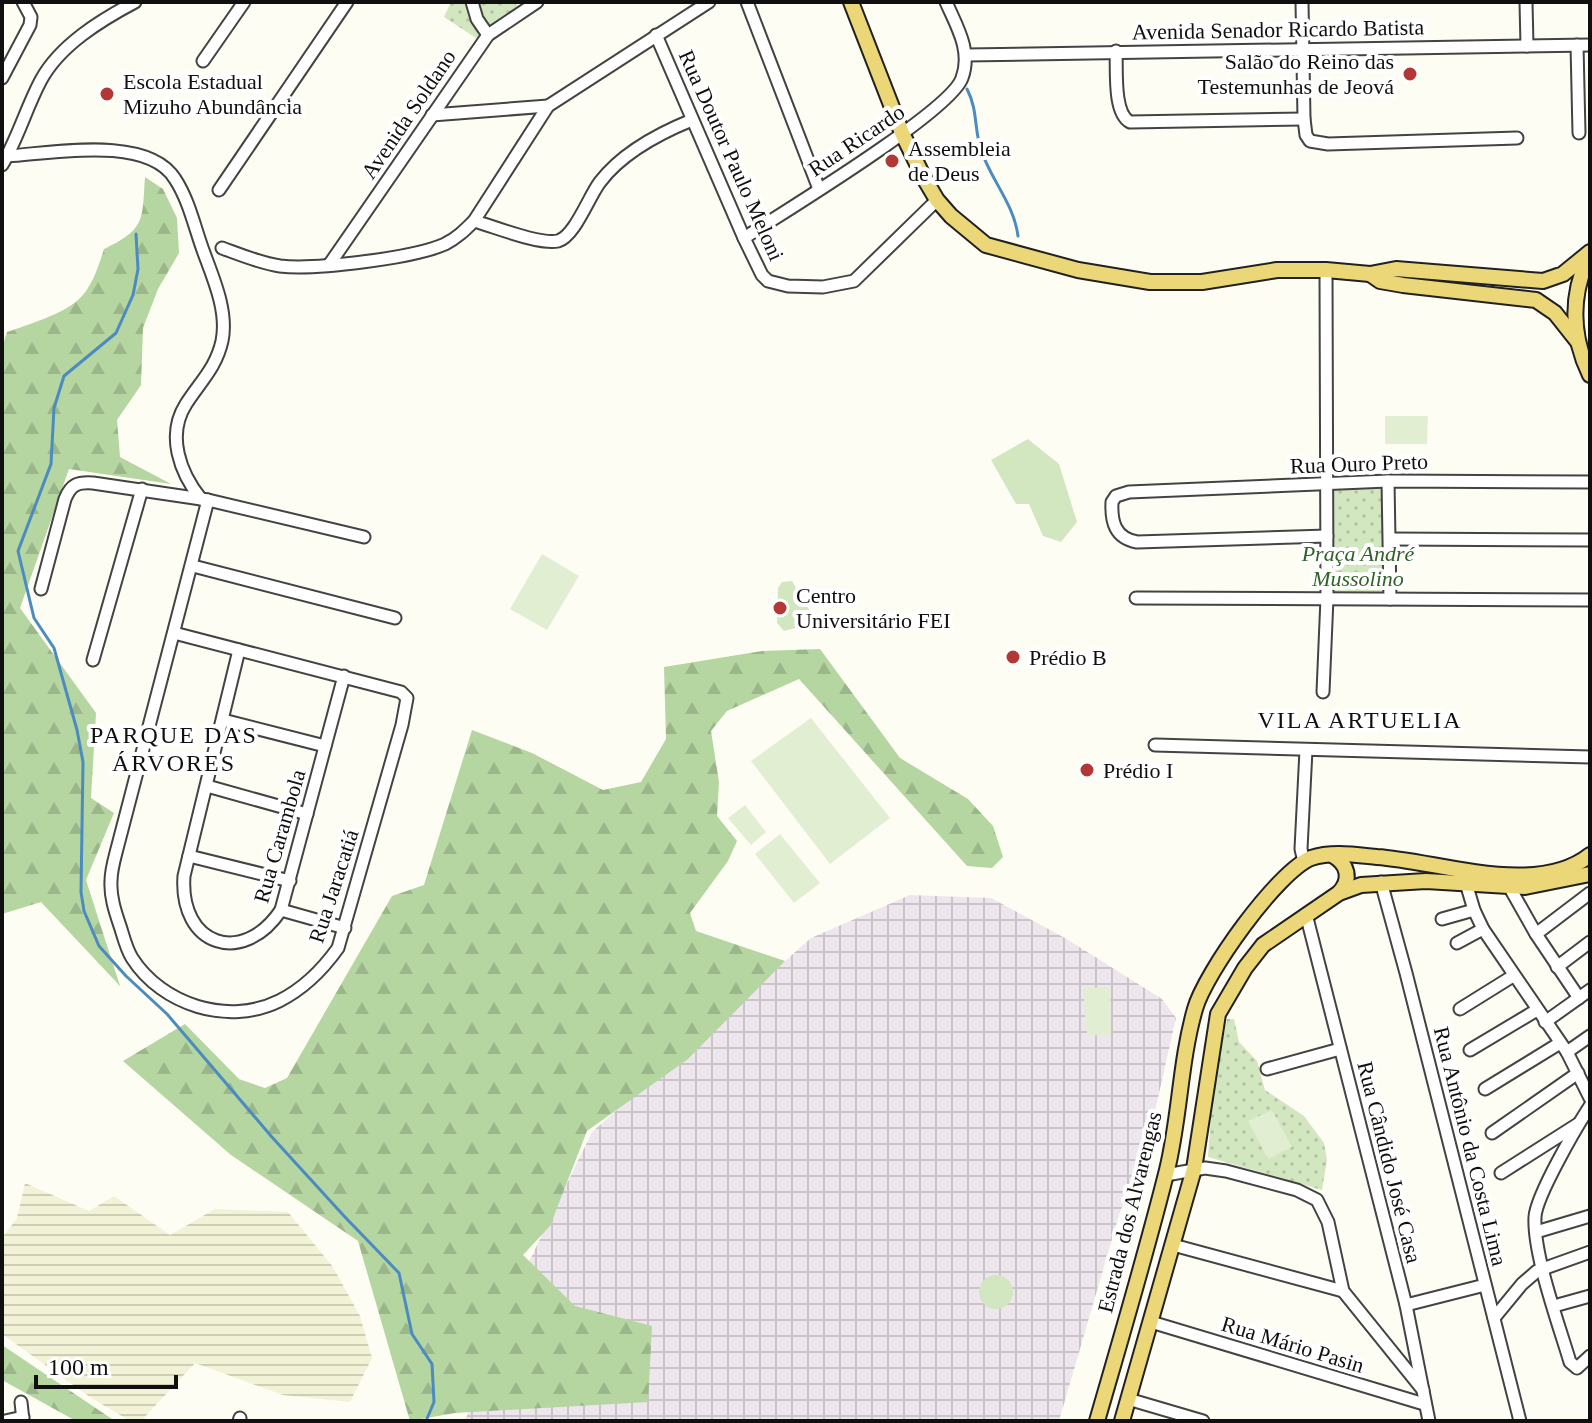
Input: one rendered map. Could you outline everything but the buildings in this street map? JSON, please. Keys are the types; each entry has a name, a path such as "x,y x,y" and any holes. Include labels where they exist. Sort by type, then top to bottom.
{"main road":[{"path":"851,2 902,133 937,200 964,229 986,245 1078,270 1140,281 1187,283 1277,270 1370,274 1383,270 1416,269 1543,281 1563,274 1590,253"},
{"path":"1590,253 1576,294 1575,318 1578,342 1590,375"},
{"path":"1370,274 1380,281 1403,285 1536,300 1554,312 1578,342"},
{"path":"1331,854 1347,870 1345,885 1339,893"},
{"name":"Estrada dos Alvarengas","path":"1097,1421 1166,1175 1195,1006 1224,956 1275,886 1304,862 1331,854 1400,859 1512,876 1548,872 1589,862"},
{"name":"Estrada dos Alvarengas","path":"1122,1421 1194,1169 1218,1014 1245,968 1274,935 1339,893 1381,882 1426,881 1510,888 1571,880 1589,862"},
{"path":"1571,880 1590,882"},
{"path":"1261,905 1259,922 1263,930 1274,935"},
{"path":"1125,1324 1151,1322"},
{"path":"1106,1392 1128,1399"}],"street":[{"path":"2,78 30,25 31,17 23,2"},
{"path":"135,2 81,37 53,61 36,90 5,160 128,152 156,160 177,180 223,317 217,358 178,421 180,461 189,484 205,500"},
{"path":"203,61 244,2"},
{"path":"219,190 347,2"},
{"path":"472,2 477,19 488,35"},
{"name":"Avenida Soldano","path":"329,265 488,35 537,2"},
{"path":"222,248 278,266 329,265 433,248 460,235 474,221 548,106 709,2"},
{"path":"747,2 819,189"},
{"path":"946,2 966,55"},
{"path":"1302,2 1304,119 1308,139 1314,143 1517,138"},
{"path":"1526,2 1527,46"},
{"name":"Rua Doutor Paulo Meloni","path":"656,35 744,238 768,281 802,287 844,285 854,281 937,200"},
{"path":"1579,133 1584,45"},
{"name":"Avenida Senador Ricardo Batista","path":"966,55 1584,45"},
{"path":"1116,51 1119,109 1124,120 1304,119"},
{"name":"Rua Ricardo","path":"744,238 902,133 955,91 964,74 966,55"},
{"path":"432,115 548,106"},
{"path":"474,221 544,240 559,240 569,233 592,192 615,166 673,128 692,120"},
{"path":"1323,692 1327,598 1326,270"},
{"path":"1388,481 1390,599"},
{"path":"41,589 68,491 84,482 205,500 364,537"},
{"name":"Rua Ouro Preto","path":"1327,536 1127,540 1117,532 1112,502 1116,496 1129,492 1327,483 1590,482"},
{"path":"93,660 142,489"},
{"name":"Rua Jaracatiá","path":"205,500 193,566 111,879 113,905 132,958 162,991 181,1001 231,1013 252,1011 278,1002 310,979 338,948 402,725 404,695 344,676"},
{"path":"1390,539 1590,540"},
{"path":"193,566 395,618"},
{"path":"1136,598 1590,600"},
{"path":"174,633 344,676"},
{"name":"Rua Carambola","path":"239,650 184,876 184,901 193,922 206,936 222,942 252,938 269,927 281,910 344,676"},
{"path":"223,720 325,746"},
{"path":"1155,745 1590,757"},
{"path":"1304,862 1301,849 1306,750"},
{"path":"207,786 307,814"},
{"path":"189,856 290,881"},
{"name":"Rua Antônio da Costa Lima","path":"1381,882 1520,1421"},
{"path":"1466,883 1483,929 1585,1080 1590,1098"},
{"path":"1510,888 1536,934 1579,998"},
{"path":"1536,934 1590,893"},
{"path":"281,910 345,928"},
{"path":"1442,919 1474,910"},
{"name":"Rua Cândido José Casa","path":"1306,914 1406,1305 1429,1421"},
{"path":"1457,943 1483,929"},
{"path":"1557,967 1590,942"},
{"path":"1460,1009 1513,976"},
{"path":"1545,1022 1590,990"},
{"path":"1470,1050 1537,1010"},
{"path":"1485,1089 1590,1036"},
{"path":"1267,1069 1340,1049"},
{"path":"1492,1133 1585,1080"},
{"path":"1590,1106 1578,1123 1537,1208 1536,1232 1572,1366 1579,1367 1590,1356"},
{"path":"1501,1173 1578,1123"},
{"path":"1166,1175 1194,1169 1226,1171 1297,1190 1317,1200 1328,1222 1343,1291 1424,1391"},
{"path":"1536,1232 1590,1216"},
{"path":"1173,1245 1343,1291"},
{"path":"1494,1318 1522,1284 1543,1267 1590,1252"},
{"path":"1406,1305 1485,1285"},
{"path":"1554,1306 1590,1296"},
{"name":"Rua Mário Pasin","path":"1151,1322 1424,1404"},
{"path":"1128,1399 1203,1421"},
{"path":"5,1421 23,1419 21,1402"}],"shaded area":[{"path":"910,895 991,898 1065,938 1162,999 1176,1018 1150,1133 1119,1215 1059,1421 465,1421 505,1311 592,1132 811,938"}],"green space":[{"path":"451,2 514,2 523,14 482,42 444,17"},
{"path":"145,177 163,189 177,218 179,253 158,289 143,328 141,385 117,420 120,457 171,484 69,469 20,608 96,713 91,798 114,813 86,880 120,986 41,902 2,914 2,348 7,332 54,314 83,295 104,249 128,235 139,222"},
{"path":"1385,416 1428,416 1427,444 1385,444"},
{"path":"1028,439 1059,464 1077,522 1061,542 1043,536 1029,504 1016,504 991,460"},
{"name":"Praça André Mussolino","path":"1331,488 1385,488 1386,593 1331,594"},
{"path":"542,554 579,576 547,630 510,609"},
{"path":"792,581 814,618 810,624 784,631 777,623 778,588 782,582"},
{"path":"820,649 900,758 968,799 993,826 1003,857 992,868 967,866 799,679 727,711 711,731 719,782 717,816 737,841 728,861 690,913 696,931 785,961 688,1059 587,1131 550,1226 523,1255 575,1306 652,1326 648,1402 455,1413 410,1421 358,1241 231,1155 123,1061 185,1024 239,1079 265,1088 287,1078 392,896 424,885 472,730 532,753 603,790 641,782 666,739 664,667 762,651"},
{"path":"811,718 890,818 830,864 751,761"},
{"path":"745,805 766,832 751,845 728,818"},
{"path":"780,834 820,883 794,903 755,854"},
{"path":"1110,987 1111,1034 1087,1036 1083,988"},
{"path":"1227,1019 1234,1019 1239,1042 1257,1061 1265,1090 1304,1116 1324,1143 1327,1160 1322,1190 1208,1157 1213,1087"},
{"path":"1272,1110 1292,1147 1268,1159 1248,1121"},
{"path":"25,1183 89,1211 114,1196 170,1235 215,1209 288,1212 333,1267 360,1316 372,1358 350,1402 283,1395 195,1363 141,1421 130,1421 90,1397 2,1334 2,1238 17,1218"},
{"path":"996,1275 1008,1280 1013,1292 1008,1304 996,1309 984,1304 979,1292 984,1280"},
{"path":"2,1345 115,1421 76,1421 2,1380"}],"waterway":[{"path":"967,89 973,104 981,150 1012,213 1018,236"},
{"path":"136,234 138,269 133,295 116,333 64,376 54,408 51,464 18,551 34,618 54,648 83,762 81,892 84,911 99,946 167,1014 271,1136 399,1273 412,1334 432,1364 434,1402 426,1421"}],"place":[{"name":"Salão do Reino das Testemunhas de Jeová","path":"1410,74"},
{"name":"Escola Estadual Mizuho Abundância","path":"107,94"},
{"name":"Assembleia de Deus","path":"892,161"},
{"name":"Centro Universitário FEI","path":"780,608"},
{"name":"Prédio B","path":"1013,657"},
{"name":"Prédio I","path":"1087,770"}],"district":[{"name":"VILA ARTUELIA","path":"1360,720"},
{"name":"PARQUE DAS ÁRVORES","path":"174,749"}]}
